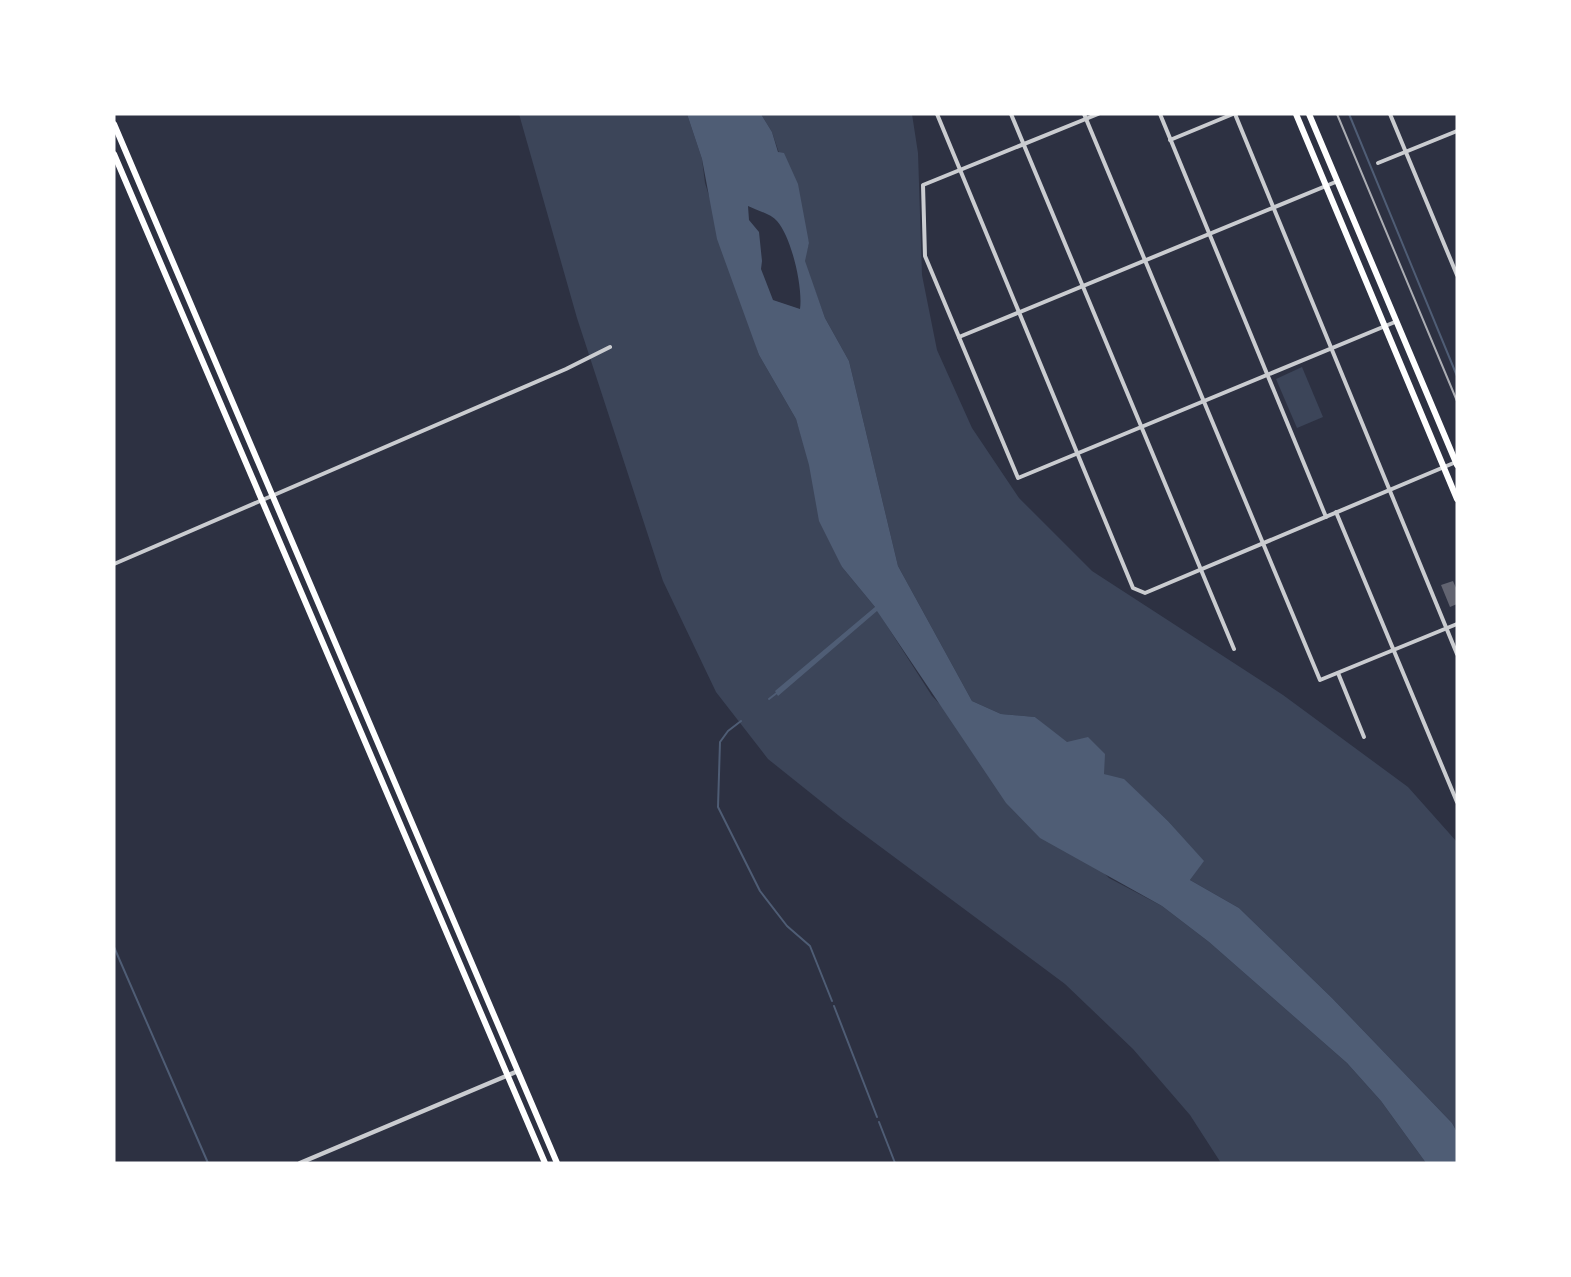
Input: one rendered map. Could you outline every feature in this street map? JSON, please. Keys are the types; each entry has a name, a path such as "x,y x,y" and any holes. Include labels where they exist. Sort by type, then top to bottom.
{"main road":[{"path":"1296,114 1457,499"},
{"path":"1309,114 1395,322 1457,463"},
{"path":"114,124 557,1163"},
{"path":"114,154 545,1163"}],"street":[{"path":"936,114 1133,588 1145,593 1200,568 1457,463"},
{"path":"1011,114 1234,649"},
{"path":"1098,114 1085,116 1023,145 922,185 925,255 1018,478 1395,322"},
{"path":"1160,114 1326,517"},
{"path":"1170,140 1234,114 1457,654"},
{"path":"1390,114 1457,274"},
{"path":"1085,116 1320,680 1457,624"},
{"path":"1378,163 1457,131"},
{"path":"959,337 1338,181"},
{"path":"114,564 262,501 271,494 555,374 610,347"},
{"path":"1336,512 1392,651 1457,802"},
{"path":"1338,673 1364,737"},
{"path":"300,1163 518,1071"}],"shaded area":[{"path":"519,114 687,114 702,159 705,183 759,355 796,419 842,567 875,607 932,696 1109,878 1162,906 1209,942 1347,1063 1381,1101 1426,1163 1221,1163 1190,1115 1133,1049 1065,984 843,819 768,759 716,692 663,581 577,318"},
{"path":"687,114 761,114 772,132 778,152 784,153 798,184 809,243 805,261 825,318 849,361 898,566 972,701 1001,714 1035,717 1067,742 1088,737 1105,754 1104,774 1124,779 1168,821 1204,861 1190,880 1239,908 1332,998 1452,1123 1457,1132 1457,1163 1426,1163 1381,1101 1347,1063 1209,942 1162,906 1040,838 1006,803 877,611 778,696 775,691 875,607 842,567 819,521 809,465 796,419 759,355 717,239 702,159","holes":["748,206 767,214 777,221 782,229 792,251 798,276 800,309 773,300 761,269 759,232 749,220"]},
{"path":"761,114 912,114 918,153 922,275 937,350 972,428 1019,498 1092,571 1283,695 1408,787 1457,842 1457,1132 1452,1123 1332,998 1239,908 1190,880 1203,861 1168,821 1124,780 1103,774 1035,717 1001,714 972,701 898,566 849,361 825,318 804,261 809,243 772,132"},
{"path":"1302,367 1323,417 1297,428 1276,379"}],"building":[{"path":"1453,581 1457,590 1457,604 1450,607 1441,585"}],"waterway":[{"path":"1349,114 1457,376"},
{"path":"769,699 778,692"},
{"path":"741,721 728,731 720,742 718,807 760,891 787,926 810,946 832,1001"},
{"path":"114,947 208,1163"},
{"path":"834,1006 877,1117"},
{"path":"879,1122 895,1163"}],"railway":[{"path":"1337,114 1457,401"}]}
